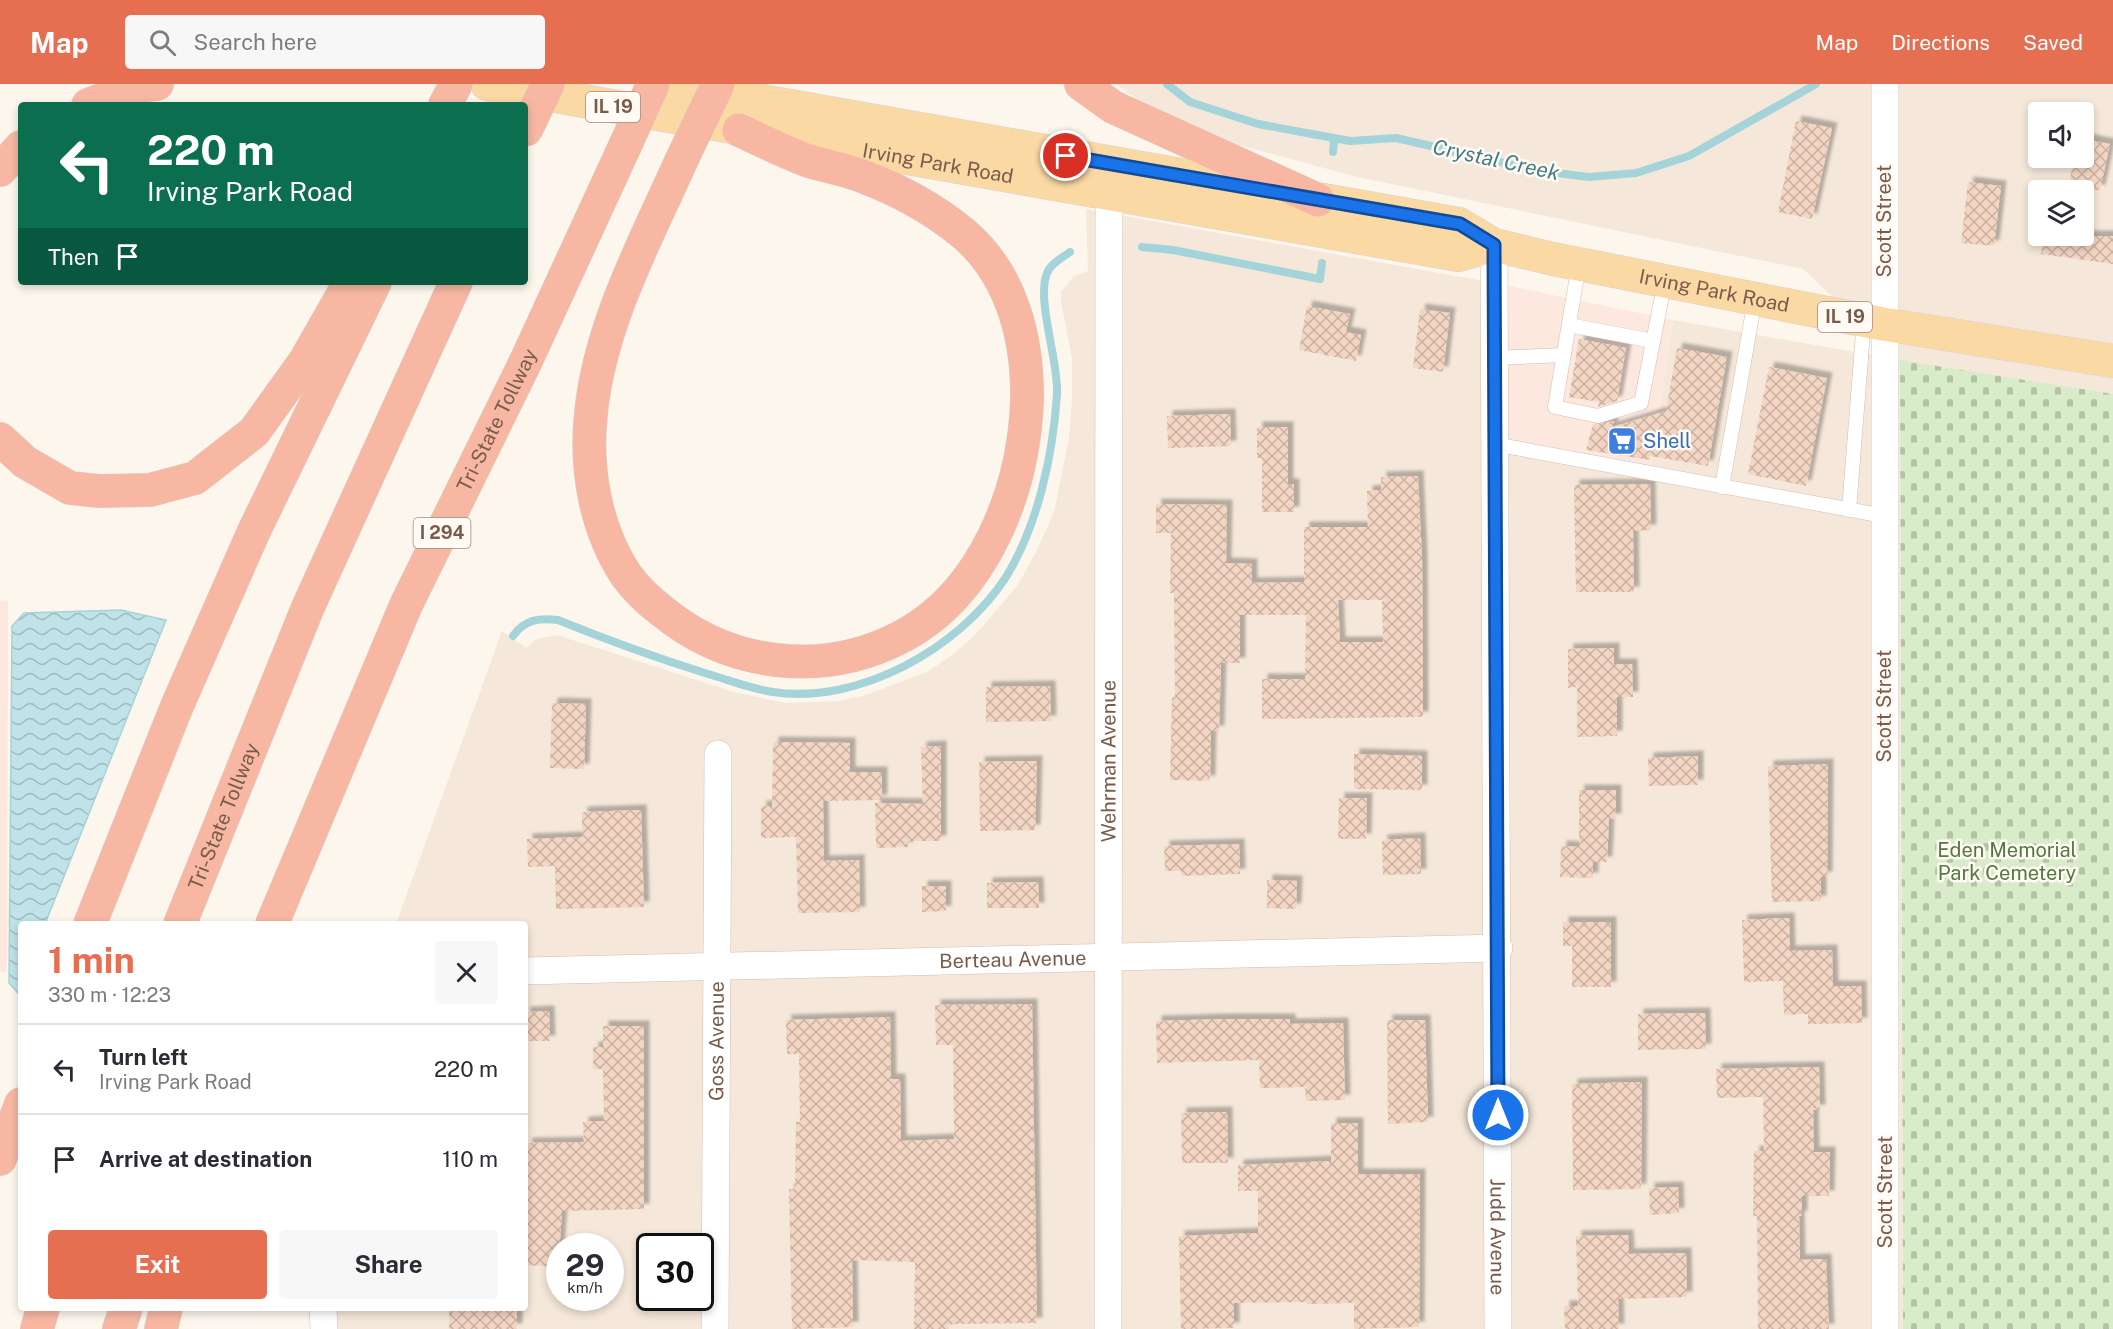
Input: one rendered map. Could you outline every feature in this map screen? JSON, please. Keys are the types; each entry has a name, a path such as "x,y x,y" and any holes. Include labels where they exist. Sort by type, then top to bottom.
{"highway":[{"path":"96,102 137,86 156,84"},
{"path":"447,102 456,84"},
{"path":"462,102 471,84"},
{"path":"528,124 548,84"},
{"name":"Tri-State Tollway","path":"273,921 406,604 525,363 653,84"},
{"path":"718,84 618,304 597,377 591,413 589,459 593,493 603,523 627,575 648,599 672,619 718,648 767,660 791,662 831,659 889,643 933,616 954,596 971,574 1004,515 1019,463 1026,413 1026,377 1014,308 1004,282 987,258 966,236 906,195 861,175 806,159 739,130"},
{"path":"1081,84 1123,112 1318,200"},
{"path":"0,170 18,150"},
{"path":"0,439 25,462 70,488 99,491 150,490 195,478 255,432 305,361 348,285"},
{"path":"91,921 177,706 254,531 374,285"},
{"name":"Tri-State Tollway","path":"181,921 308,607 455,285"},
{"path":"0,1159 18,1112"},
{"path":"37,1329 42,1311"},
{"path":"118,1329 125,1311"},
{"path":"161,1329 165,1311"}],"main road":[{"name":"Irving Park Road","path":"487,84 1458,255 1494,245"},
{"name":"Irving Park Road","path":"666,84 1460,224 1494,245 1579,264 1874,322 2113,361"}],"street":[{"name":"Scott Street","path":"1885,86 1874,322 1884,516 1885,1329"},
{"name":"Wehrman Avenue","path":"1108,1329 1109,194"},
{"name":"Judd Avenue","path":"1494,245 1499,948 1498,1329"},
{"name":"Goss Avenue","path":"715,1329 718,754"},
{"name":"Berteau Avenue","path":"528,971 1499,948"},
{"path":"323,1311 324,1329"}],"lane":[{"path":"1579,264 1555,407 1598,416 1641,403 1665,281"},
{"path":"1722,487 1755,299"},
{"path":"1849,510 1874,322"},
{"path":"1569,325 1653,341"},
{"path":"1494,358 1564,355"},
{"path":"1494,444 1884,516"}],"shaded area":[{"path":"1116,84 2113,84 2113,394 1900,361 1903,1329 310,1329 310,1311 528,1311 528,921 397,921 502,631 526,648 537,639 557,635 734,692 786,703 839,701 866,695 927,672 952,655 975,635 1017,586 1054,512 1069,438 1072,401 1072,358 1061,292 1074,276 1088,271 1086,209 1500,284 1650,469 1673,320 1899,360 1803,269 1357,177 1232,143 1157,113"},
{"path":"1500,284 1673,320 1650,469 1501,441"},
{"path":"0,600 8,601 7,972 0,972"}],"green space":[{"name":"Eden Memorial Park Cemetery","path":"1900,360 2113,394 2113,1329 1903,1329"}],"water":[{"path":"121,610 166,620 46,921 18,921 18,993 9,983 12,626 24,613"}],"building":[{"path":"1796,121 1832,128 1812,219 1778,212"},
{"path":"2094,141 2110,144 2100,190 2094,190 2094,180 2070,180 2072,168 2094,168"},
{"path":"1968,182 2001,186 1994,246 1961,243"},
{"path":"2094,236 2113,236 2113,264 2041,254 2042,246 2094,246"},
{"path":"1307,306 1350,314 1346,332 1361,335 1356,361 1299,350"},
{"path":"1420,309 1450,313 1443,372 1413,368"},
{"name":"Shell","path":"1579,339 1626,348 1617,401 1598,407 1599,402 1569,397"},
{"path":"1677,348 1727,357 1708,466 1650,456 1650,460 1586,450 1593,424 1614,421 1612,427 1666,411"},
{"path":"1769,367 1827,378 1806,486 1748,474"},
{"path":"1230,414 1231,446 1168,448 1167,416"},
{"path":"1257,427 1288,427 1288,484 1294,484 1294,512 1262,512 1262,458 1257,458"},
{"path":"1418,476 1422,558 1423,717 1262,719 1262,679 1305,679 1306,615 1240,615 1240,663 1221,663 1219,731 1211,731 1210,781 1170,780 1172,697 1175,697 1174,593 1170,593 1171,533 1156,533 1156,504 1227,505 1226,563 1252,564 1252,583 1304,582 1304,527 1368,527 1367,491 1381,490 1381,477","holes":["1338,600 1382,600 1383,642 1340,642"]},
{"path":"1650,484 1651,530 1633,531 1634,592 1576,592 1574,485"},
{"path":"1614,648 1614,664 1632,664 1633,697 1617,697 1617,736 1577,737 1577,687 1568,688 1568,649"},
{"path":"1050,686 1051,721 986,722 986,687"},
{"path":"552,703 586,704 584,769 550,768"},
{"path":"773,742 850,743 850,772 882,772 882,800 823,801 824,861 859,860 860,912 798,913 796,837 761,838 761,806 772,806"},
{"path":"941,746 941,841 908,841 908,847 876,848 875,803 923,804 921,747"},
{"path":"1354,754 1422,756 1422,790 1354,789"},
{"path":"1698,756 1698,785 1649,786 1648,758"},
{"path":"1037,761 1035,830 980,831 979,762"},
{"path":"1828,764 1827,877 1821,877 1821,901 1772,902 1768,766"},
{"path":"1579,790 1616,790 1616,819 1609,819 1607,862 1593,862 1593,878 1560,877 1561,846 1579,847"},
{"path":"1339,798 1367,798 1366,839 1338,839"},
{"path":"641,810 644,907 556,909 555,866 528,867 527,839 582,837 582,812"},
{"path":"1420,838 1421,874 1383,875 1382,840"},
{"path":"1239,844 1240,874 1182,876 1181,871 1165,871 1164,846"},
{"path":"1267,880 1297,881 1296,909 1267,908"},
{"path":"1038,882 1039,908 987,908 987,883"},
{"path":"922,886 946,886 946,911 922,912"},
{"path":"1789,918 1790,951 1832,950 1833,986 1861,986 1862,1023 1808,1024 1808,1014 1784,1015 1783,981 1744,982 1742,920"},
{"path":"1563,922 1611,922 1611,987 1572,987 1572,946 1563,946"},
{"path":"1032,1004 1037,1323 948,1324 949,1329 914,1329 915,1262 852,1260 853,1327 792,1329 789,1189 795,1189 796,1122 800,1122 799,1054 787,1054 786,1020 890,1017 891,1079 900,1079 901,1141 954,1139 953,1045 936,1045 935,1005"},
{"path":"549,1011 550,1041 528,1041 528,1012"},
{"path":"1705,1013 1706,1049 1638,1050 1638,1014"},
{"path":"1290,1019 1290,1024 1343,1023 1345,1100 1306,1101 1305,1087 1260,1088 1259,1060 1157,1063 1156,1021"},
{"path":"1387,1020 1425,1020 1428,1122 1388,1124"},
{"path":"603,1026 644,1026 644,1209 562,1211 560,1233 546,1233 546,1266 528,1265 528,1143 584,1142 583,1122 604,1121 603,1069 593,1069 593,1047 603,1047"},
{"path":"1819,1067 1820,1110 1813,1110 1814,1152 1830,1152 1829,1196 1802,1196 1802,1216 1799,1216 1800,1260 1826,1259 1829,1329 1758,1329 1757,1216 1753,1216 1754,1151 1764,1151 1763,1097 1717,1098 1716,1069"},
{"path":"1642,1082 1641,1189 1573,1190 1572,1084"},
{"path":"1227,1112 1228,1163 1182,1163 1181,1113"},
{"path":"1331,1123 1358,1123 1358,1174 1420,1174 1419,1327 1354,1329 1354,1303 1307,1304 1306,1302 1234,1303 1234,1328 1181,1329 1179,1236 1258,1233 1258,1191 1238,1191 1238,1165 1331,1161"},
{"path":"1678,1187 1679,1213 1650,1215 1649,1188"},
{"path":"1628,1235 1629,1254 1686,1253 1687,1297 1618,1299 1619,1329 1565,1329 1564,1306 1578,1306 1576,1236"},
{"path":"449,1311 517,1311 517,1329 449,1329"}],"waterway":[{"name":"Crystal Creek","path":"1167,84 1190,102 1258,124 1350,141 1396,138 1540,171 1589,177 1636,173 1689,156 1816,84"},
{"path":"1333,152 1334,138"},
{"path":"1142,247 1173,250 1320,279 1322,263"},
{"path":"513,636 522,626 533,621 558,620 651,655 748,687 773,692 806,694 839,690 872,680 905,666 935,648 962,627 986,603 1006,577 1027,535 1035,512 1048,465 1057,394 1044,285 1051,266 1070,252"}],"place":[{"name":"Shell","path":"1622,441"}],"route":[{"path":"1066,156 1460,224 1494,245 1498,1115"}]}
